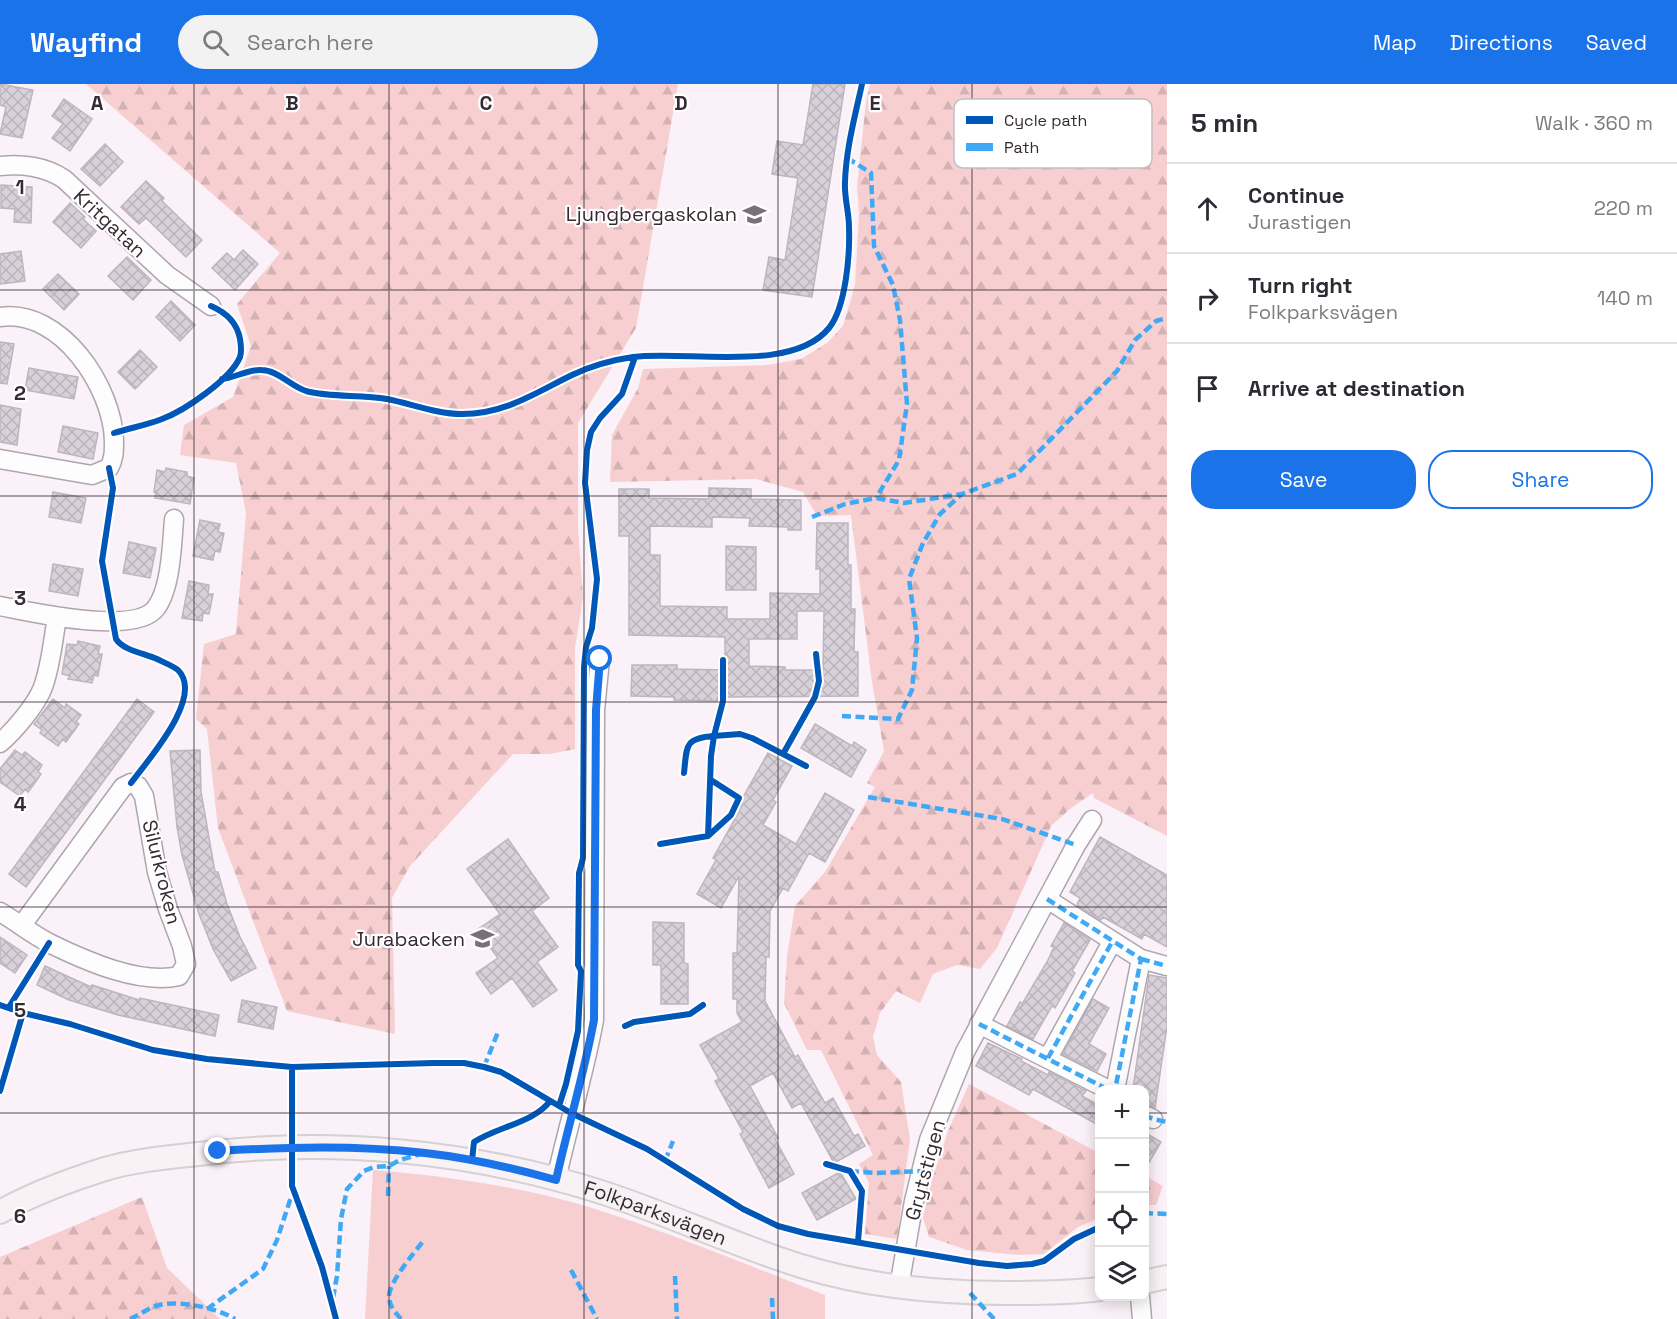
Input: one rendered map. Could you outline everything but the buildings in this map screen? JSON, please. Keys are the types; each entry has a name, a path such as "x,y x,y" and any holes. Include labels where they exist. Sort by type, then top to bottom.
{"main road":[{"name":"Folkparksvägen","path":"0,1212 106,1169 157,1159 218,1151 301,1147 424,1153 505,1166 603,1192 741,1246 803,1267 855,1280 899,1287 970,1293 1041,1293 1095,1289"},
{"path":"1149,1281 1167,1277"}],"street":[{"name":"Kritgatan","path":"0,166 17,164 38,167 64,179 166,275 211,306"},
{"path":"0,317 11,315 42,324 64,341 86,363 103,391 111,412 114,459 109,468 92,475 0,459"},
{"path":"0,606 57,617 103,622 144,616 155,610 160,600 170,566 174,519"},
{"path":"0,743 21,720 42,690 49,669 57,617"},
{"path":"556,1180 571,1113 585,1068 594,1020 596,710 600,659"},
{"name":"Silurkroken","path":"0,912 49,943 118,970 149,978 179,976 186,964 157,872 144,796 138,786 131,783 123,787 22,925"},
{"name":"Grytstigen","path":"899,1287 929,1140 965,1052 1092,820"},
{"path":"1047,899 1141,959 1167,966"},
{"path":"1048,1058 1112,942"},
{"path":"1116,1085 1141,959"},
{"path":"980,1024 1101,1085"},
{"path":"1140,1301 1142,1319"}],"green space":[{"path":"86,84 678,84 636,328 578,423 578,529 583,596 575,648 575,749 550,754 513,754 410,866 392,898 395,1034 287,1011 218,828 207,729 196,719 204,644 236,634 246,513 236,463 180,455 184,425 233,397 251,346 237,304 280,253"},
{"path":"870,84 1167,84 1167,836 1094,798 1093,793 1051,826 997,948 980,969 957,965 933,974 920,1003 896,991 880,1013 873,1037 877,1055 901,1082 910,1139 897,1239 865,1234 869,1183 859,1164 873,1155 821,1050 807,1050 784,1003 787,956 795,906 825,872 875,787 867,783 884,751 872,682 851,515 817,516 803,492 756,479 610,482 612,435 638,388 643,369 768,365 801,359 827,343 843,326 855,285 859,213 857,186"},
{"path":"969,1084 1095,1151 1095,1220 1078,1227 1044,1254 1018,1255 967,1250 929,1237 923,1218 931,1183 948,1131"},
{"path":"373,1170 427,1175 508,1188 589,1207 678,1238 825,1295 825,1319 365,1319"},
{"path":"1149,1178 1163,1186 1156,1205 1149,1205"},
{"path":"142,1197 167,1268 220,1319 0,1319 0,1257"}],"marked path":[{"path":"847,158 871,173 874,246 893,285 900,320 907,404 899,460 876,498"},
{"path":"812,517 845,504 876,498 904,503 962,494 1017,474 1117,371 1135,340 1156,321 1167,318"},
{"path":"842,716 898,719 912,690 917,638 909,579 923,543 940,514 962,494"},
{"path":"868,797 1002,819 1076,845"},
{"path":"1047,899 1141,959 1116,1085"},
{"path":"1048,1058 1112,942"},
{"path":"1141,959 1167,966"},
{"path":"979,1024 1099,1085"},
{"path":"484,1067 498,1032"},
{"path":"1149,1117 1167,1122"},
{"path":"665,1161 673,1141"},
{"path":"333,1298 341,1219 347,1189 364,1171 374,1167 389,1166 424,1153"},
{"path":"388,1196 389,1166"},
{"path":"850,1171 877,1173 922,1171"},
{"path":"207,1309 263,1269 277,1240 293,1191"},
{"path":"1149,1213 1167,1214"},
{"path":"401,1319 389,1298 392,1285 424,1240"},
{"path":"571,1270 597,1319"},
{"path":"675,1276 677,1319"},
{"path":"970,1293 994,1319"},
{"path":"772,1298 773,1319"},
{"path":"130,1319 164,1304 185,1304 208,1308 235,1319"}],"cycle path":[{"path":"222,379 261,370 278,375 300,389 316,393 387,399 453,414 478,413 506,406 579,372 617,360 655,356 765,356 790,351 812,342 829,328 835,319 843,294 848,265 849,238 845,188 847,157 862,84"},
{"path":"114,433 156,421 182,409 206,393 235,366 241,352 238,333 230,318 211,306"},
{"path":"559,1106 578,1031 581,971 578,965 579,873 583,858 584,667 586,647 592,628 597,579 585,483 587,450 591,432 600,418 622,394 635,357"},
{"path":"109,468 113,488 102,561 116,639 129,649 157,659 178,670 184,682 184,696 171,728 131,783"},
{"path":"783,754 815,697 819,681 816,654"},
{"path":"723,660 723,701 714,736 740,734 806,766"},
{"path":"660,844 708,836 714,736 692,741 687,750 684,773"},
{"path":"708,836 731,815 739,798 711,780"},
{"path":"9,1007 49,943"},
{"path":"0,1005 153,1050 207,1059 292,1067 434,1063 464,1063 484,1067 501,1072 571,1113 647,1149 743,1209 778,1226 808,1234 1007,1266 1044,1261 1074,1239 1095,1229"},
{"path":"625,1026 634,1022 690,1014 703,1005"},
{"path":"0,1091 23,1013"},
{"path":"292,1067 292,1186 322,1267 336,1319"},
{"path":"472,1160 474,1142 535,1114 550,1101"},
{"path":"826,1164 850,1171 862,1191 858,1242"}],"place":[{"name":"Ljungbergaskolan","path":"755,214"},
{"name":"Jurabacken","path":"483,939"}],"route":[{"path":"218,1151 301,1147 424,1153 505,1166 556,1180 571,1113 585,1068 594,1020 596,700 600,659"}]}
